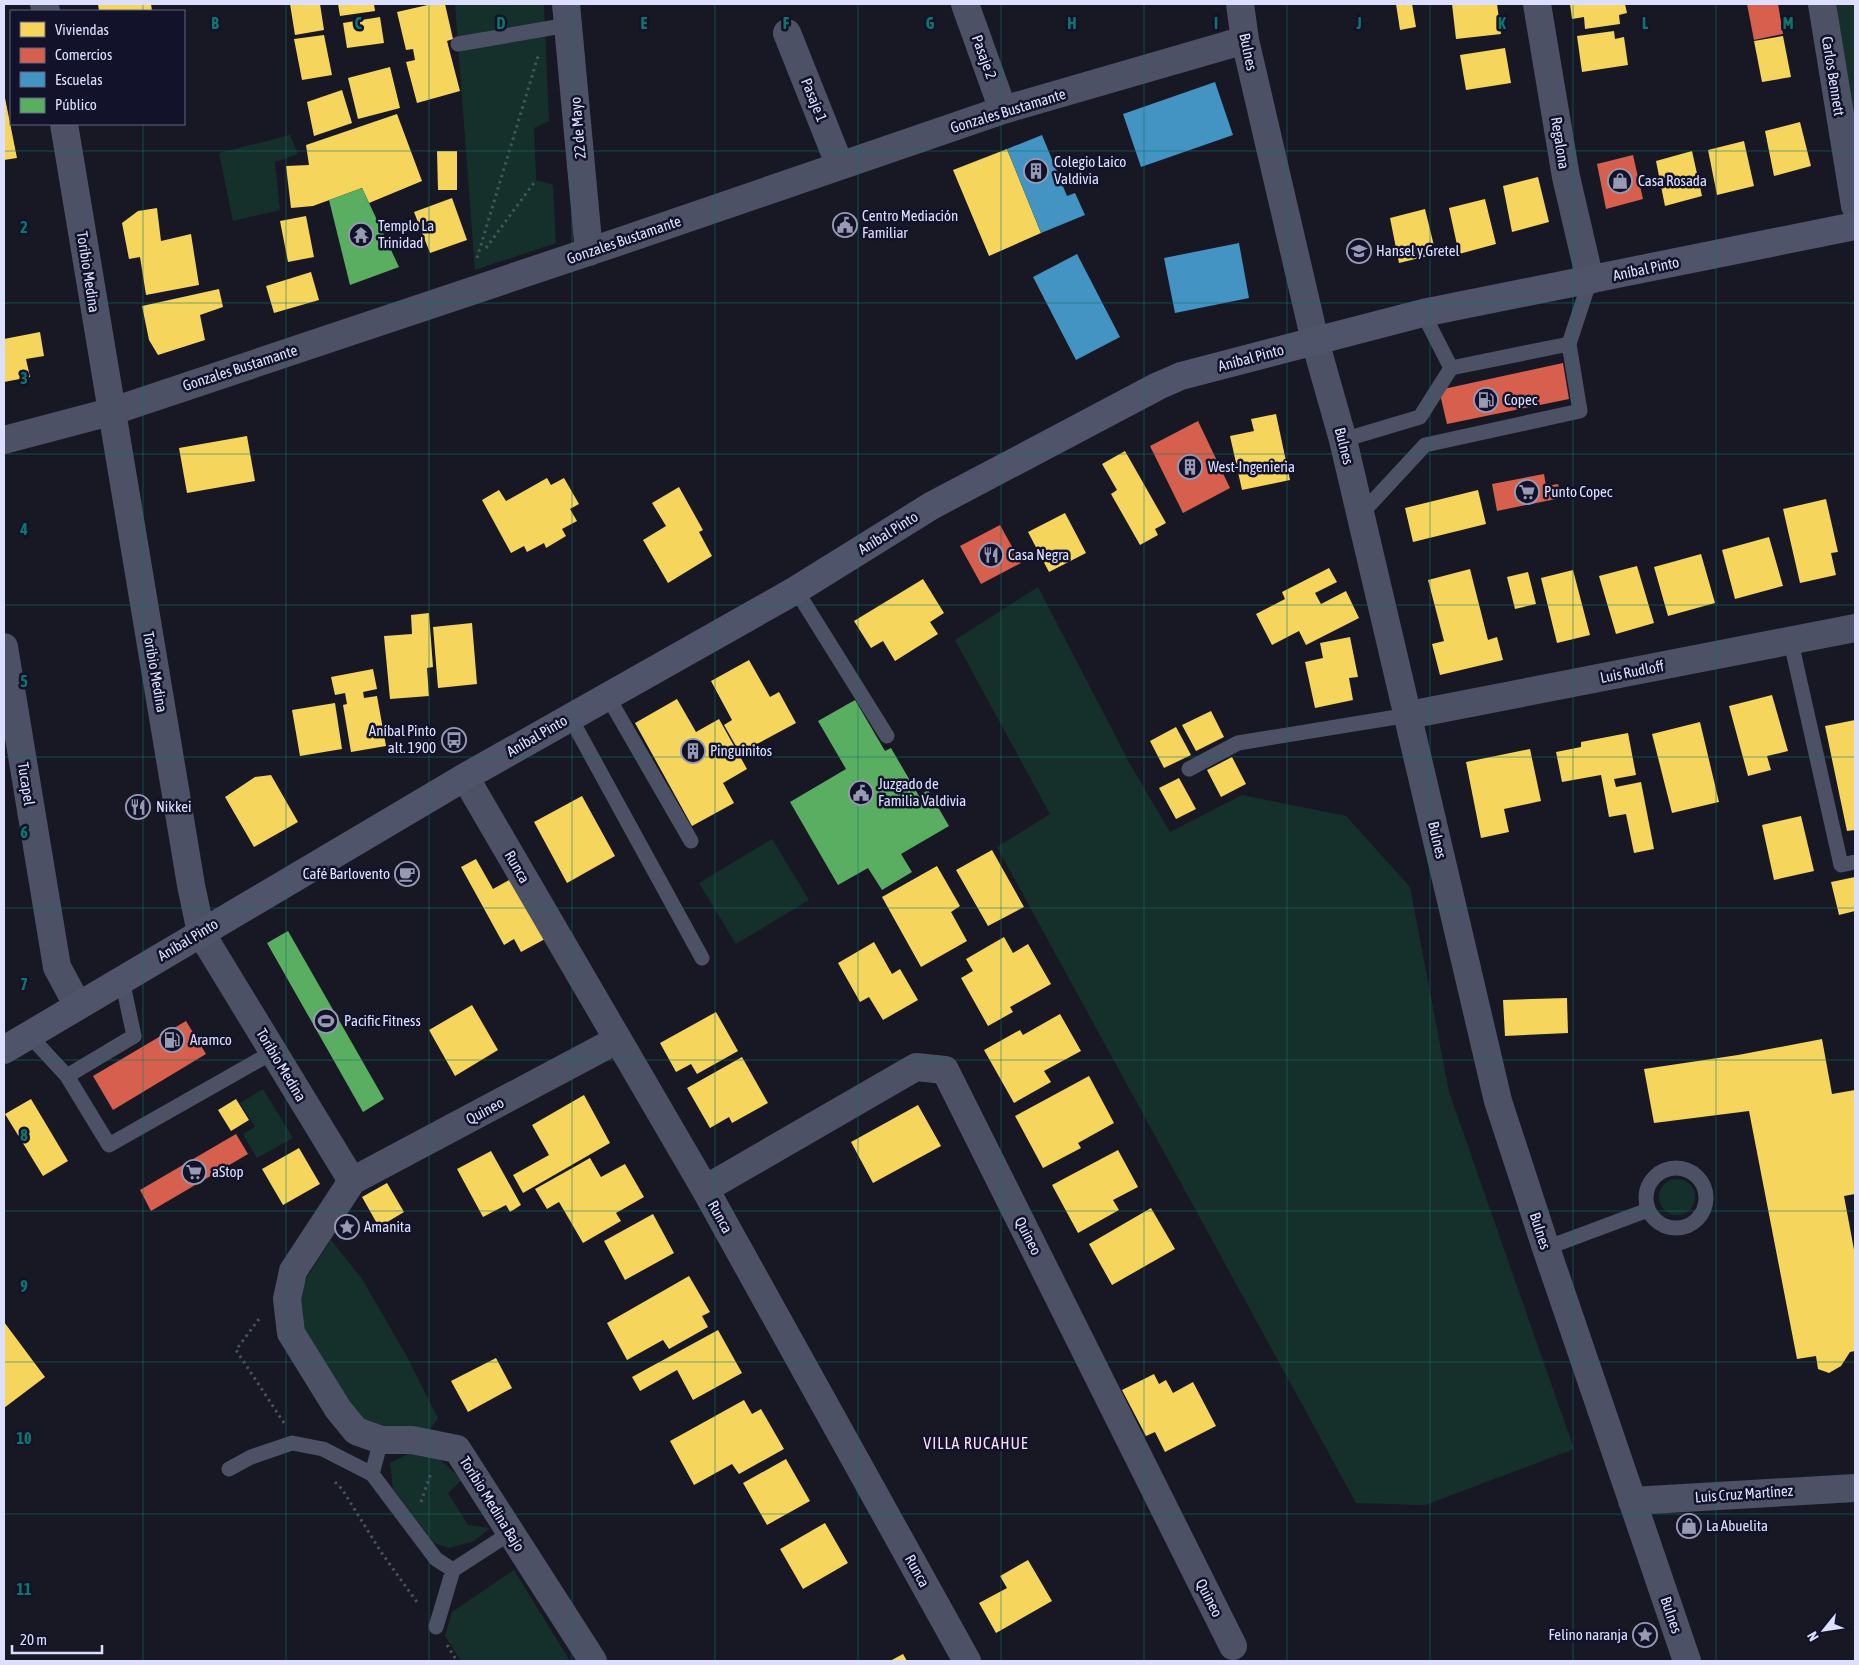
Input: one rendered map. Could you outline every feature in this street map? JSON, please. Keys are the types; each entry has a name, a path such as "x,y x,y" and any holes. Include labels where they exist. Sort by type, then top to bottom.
{"main road":[{"name":"Aníbal Pinto","path":"4,1050 465,777 796,590 931,506 1158,386 1181,376 1422,313 1855,226"}],"street":[{"name":"Pasaje 2","path":"965,4 1003,110"},
{"name":"Bulnes","path":"1240,4 1245,40 1315,340 1343,440 1361,514 1498,1101 1546,1248 1687,1661"},
{"name":"Regalona","path":"1537,4 1566,177 1590,280"},
{"name":"Carlos Bennett","path":"1822,4 1855,206"},
{"name":"22 de Mayo","path":"560,19 589,252"},
{"name":"Pasaje 1","path":"787,33 840,166"},
{"name":"Gonzales Bustamante","path":"4,440 110,412 589,252 1003,110 1245,40"},
{"name":"Toribio Medina","path":"64,125 110,412 191,885 201,933 352,1181"},
{"name":"Luis Rudloff","path":"1409,716 1855,628"},
{"name":"Tucapel","path":"4,647 57,967 78,1006"},
{"name":"Runca","path":"465,777 704,1189 967,1661"},
{"name":"Quineo","path":"352,1181 617,1040"},
{"name":"Quineo","path":"704,1189 916,1067 944,1070 1233,1646"},
{"name":"Toribio Medina Bajo","path":"352,1181 293,1271 287,1299 291,1333 338,1409 356,1431 381,1440 412,1440 457,1449 594,1661"},
{"name":"Luis Cruz Martínez","path":"1632,1501 1855,1488"}],"lane":[{"path":"458,44 560,19"},
{"path":"1361,514 1425,445 1580,410 1569,344 1590,280"},
{"path":"1422,313 1451,368"},
{"path":"1343,440 1420,417 1451,368 1569,344"},
{"path":"796,590 887,736"},
{"path":"1791,642 1841,865 1855,862"},
{"path":"608,697 692,842"},
{"path":"1189,769 1238,743 1409,716"},
{"path":"570,718 702,958"},
{"path":"67,1076 134,1036 122,980"},
{"path":"29,1035 67,1076 109,1144 273,1052"},
{"path":"1685,1168 1701,1180 1706,1190 1707,1200 1702,1214 1691,1225 1681,1228 1661,1225 1648,1210 1646,1190 1657,1174 1666,1169 1685,1168"},
{"path":"1546,1248 1648,1210"},
{"path":"372,1474 381,1440"},
{"path":"229,1469 251,1457 292,1444 323,1450 372,1474 436,1559 453,1570"},
{"path":"436,1627 453,1570 510,1533"}],"path":[{"path":"465,293 475,270 560,19"},
{"path":"486,248 536,180"},
{"path":"413,1527 438,1445"}],"green space":[{"path":"455,4 544,4 549,121 534,128 536,180 553,185 556,243 475,270"},
{"path":"1834,4 1855,4 1855,126"},
{"path":"290,135 298,154 275,162 280,210 233,221 219,153"},
{"path":"1038,587 1131,766 1170,832 1242,795 1346,816 1410,887 1449,1092 1574,1449 1425,1505 1356,1503 997,847 1050,814 955,640"},
{"path":"772,839 809,900 736,944 699,883"},
{"path":"263,1089 293,1138 257,1158 243,1134 255,1127 240,1103"},
{"path":"1677,1179 1684,1180 1690,1184 1694,1190 1694,1204 1690,1210 1684,1214 1677,1215 1670,1214 1664,1210 1660,1204 1659,1197 1660,1190 1664,1184 1670,1180"},
{"path":"331,1240 362,1279 406,1355 438,1418 429,1431 381,1427 361,1419 336,1389 299,1322 298,1299 303,1283"},
{"path":"410,1453 436,1456 462,1480 448,1493 468,1525 490,1528 474,1541 449,1548 434,1543 393,1489 390,1463"},
{"path":"514,1570 570,1661 461,1661 445,1636 452,1612"}],"building: Viviendas":[{"path":"98,4 151,4 152,10 99,10"},
{"path":"290,4 320,4 324,30 295,35"},
{"path":"338,4 374,4 375,11 340,16"},
{"path":"432,4 445,4 453,39 447,41 460,91 417,103 406,62 415,60 413,49 406,50 397,12"},
{"path":"1396,4 1412,4 1416,27 1400,30"},
{"path":"1452,4 1497,4 1501,34 1456,39"},
{"path":"1570,4 1625,4 1627,13 1619,15 1620,24 1585,29 1584,17 1572,19"},
{"path":"380,17 384,43 347,48 343,23"},
{"path":"1614,31 1615,39 1624,37 1628,65 1582,72 1577,36"},
{"path":"324,35 332,75 302,80 294,39"},
{"path":"1783,36 1791,77 1762,82 1754,41"},
{"path":"1505,48 1511,83 1466,90 1460,55"},
{"path":"390,67 400,108 358,119 348,78"},
{"path":"342,90 352,123 314,136 307,102"},
{"path":"4,93 17,158 4,160"},
{"path":"397,114 422,181 369,203 362,188 313,206 291,208 286,166 309,165 306,145"},
{"path":"1800,122 1811,166 1774,176 1765,131"},
{"path":"1744,141 1754,186 1717,195 1708,150"},
{"path":"1007,149 1041,233 989,256 953,170"},
{"path":"437,151 457,151 457,190 438,190"},
{"path":"1692,151 1702,196 1665,206 1656,161"},
{"path":"1538,177 1549,222 1512,232 1503,186"},
{"path":"452,198 467,240 430,253 414,212"},
{"path":"1485,199 1496,244 1459,254 1449,208"},
{"path":"157,208 161,241 191,234 199,285 146,295 140,257 129,259 122,223 138,211"},
{"path":"1425,209 1436,254 1399,263 1390,218"},
{"path":"306,216 314,257 288,262 280,221"},
{"path":"311,272 319,300 274,313 266,286"},
{"path":"219,289 223,307 200,315 205,340 158,355 149,340 142,306"},
{"path":"40,332 44,356 26,359 30,377 4,382 4,339"},
{"path":"1276,414 1290,480 1242,490 1230,436 1254,431 1251,419"},
{"path":"247,436 255,481 187,493 179,448"},
{"path":"1125,451 1166,523 1155,529 1158,535 1140,545 1111,494 1117,490 1102,464"},
{"path":"547,478 551,485 564,478 579,504 570,509 577,521 562,529 566,536 546,548 544,543 527,552 524,546 511,553 482,500 499,490 506,501"},
{"path":"679,487 703,530 699,532 712,556 668,583 643,540 666,526 652,503"},
{"path":"1478,490 1486,524 1413,542 1405,508"},
{"path":"1826,499 1838,552 1831,553 1836,575 1800,583 1783,509"},
{"path":"1065,513 1086,553 1049,572 1028,532"},
{"path":"1769,537 1783,586 1735,599 1722,550"},
{"path":"1701,554 1715,603 1668,616 1654,567"},
{"path":"1637,566 1654,623 1616,634 1599,576"},
{"path":"1329,568 1337,582 1315,593 1321,604 1346,591 1359,618 1306,645 1299,631 1272,645 1256,614 1285,599 1282,592"},
{"path":"1470,569 1488,640 1497,637 1503,660 1440,675 1432,644 1444,641 1428,580"},
{"path":"1573,570 1590,635 1557,643 1541,578"},
{"path":"1528,572 1536,604 1515,609 1507,577"},
{"path":"923,579 944,613 930,622 938,634 895,661 883,641 871,648 854,621"},
{"path":"429,613 433,667 427,668 429,696 390,699 384,636 412,634 411,615"},
{"path":"472,623 477,684 438,688 433,627"},
{"path":"1350,637 1358,677 1349,678 1353,700 1315,708 1305,662 1323,658 1320,643"},
{"path":"749,660 770,697 779,692 796,723 740,753 724,725 732,720 711,681"},
{"path":"373,669 377,689 363,692 364,698 377,696 386,746 351,752 343,705 347,704 345,693 335,695 331,677"},
{"path":"1772,695 1788,751 1767,756 1771,770 1748,776 1729,706"},
{"name":"Pinguinitos","path":"677,699 696,732 719,719 747,769 723,783 734,803 692,826 635,723"},
{"path":"335,703 342,749 300,756 292,710"},
{"path":"1211,711 1224,737 1196,751 1182,725"},
{"path":"1855,720 1855,830 1847,831 1825,726"},
{"path":"1700,722 1719,802 1672,813 1652,734"},
{"path":"1176,727 1191,755 1164,768 1150,741"},
{"path":"1628,733 1636,775 1614,779 1616,787 1641,782 1654,849 1634,853 1626,814 1609,817 1601,775 1562,782 1556,752 1581,747 1581,742"},
{"path":"1530,749 1541,801 1504,809 1509,832 1481,838 1466,762"},
{"path":"1232,757 1246,784 1221,797 1207,770"},
{"path":"271,775 298,822 254,847 225,797 255,777"},
{"path":"1179,778 1196,809 1176,819 1159,788"},
{"path":"582,796 615,856 567,883 534,822"},
{"path":"1801,816 1814,871 1774,880 1762,825"},
{"path":"992,850 1024,907 988,926 956,870"},
{"path":"476,859 493,889 511,879 545,939 521,952 514,939 504,945 461,867"},
{"path":"937,866 960,906 951,912 967,941 921,967 882,897"},
{"path":"1855,877 1855,911 1839,915 1831,882"},
{"path":"1004,937 1013,953 1028,944 1051,984 1010,1007 1013,1012 988,1026 961,978 973,971 966,959"},
{"path":"874,942 892,974 900,969 918,1000 883,1020 869,997 860,1002 838,963"},
{"path":"1567,998 1568,1033 1505,1036 1503,1000"},
{"path":"472,1005 498,1050 455,1076 429,1030"},
{"path":"716,1012 738,1051 697,1074 691,1064 676,1072 660,1043"},
{"path":"1060,1014 1081,1051 1044,1071 1051,1082 1014,1103 984,1050 1020,1030 1023,1035"},
{"path":"1822,1039 1832,1094 1855,1090 1855,1194 1844,1196 1855,1255 1855,1351 1850,1352 1841,1366 1829,1373 1818,1369 1816,1356 1797,1359 1749,1111 1654,1123 1644,1069 1738,1055"},
{"path":"742,1057 768,1103 732,1123 729,1117 710,1128 687,1088"},
{"path":"1089,1076 1114,1123 1078,1143 1081,1148 1043,1168 1015,1116"},
{"path":"584,1095 610,1143 523,1193 513,1175 549,1155 532,1125"},
{"path":"31,1099 68,1161 43,1176 5,1114"},
{"path":"236,1099 249,1120 231,1131 218,1110"},
{"path":"918,1105 941,1146 873,1183 851,1142"},
{"path":"299,1148 320,1184 283,1205 262,1169"},
{"path":"1118,1150 1138,1187 1113,1200 1119,1210 1078,1233 1052,1185"},
{"path":"491,1151 521,1205 510,1212 506,1205 483,1217 457,1169"},
{"path":"590,1158 601,1177 625,1164 644,1197 616,1213 621,1221 583,1243 559,1202 547,1209 535,1189"},
{"path":"387,1183 404,1212 379,1227 362,1197"},
{"path":"1151,1208 1175,1249 1112,1285 1089,1244"},
{"path":"653,1214 674,1253 625,1280 604,1241"},
{"path":"689,1276 710,1312 702,1316 708,1327 669,1349 663,1340 627,1360 607,1323"},
{"path":"4,1322 45,1377 4,1408"},
{"path":"718,1330 742,1373 693,1400 677,1370 640,1391 632,1377"},
{"path":"496,1358 512,1388 468,1412 451,1381"},
{"path":"1154,1374 1159,1384 1166,1380 1173,1393 1193,1382 1216,1426 1165,1452 1155,1432 1146,1436 1122,1390"},
{"path":"744,1400 752,1414 761,1409 784,1449 739,1474 732,1464 694,1485 670,1441"},
{"path":"786,1459 810,1501 767,1525 743,1483"},
{"path":"825,1523 848,1563 803,1589 780,1549"},
{"path":"1028,1560 1052,1601 996,1633 979,1603 1007,1588 1000,1576"},
{"path":"903,1654 907,1661 890,1661"}],"building: Comercios":[{"path":"1747,4 1778,4 1783,34 1754,40"},
{"name":"Casa Rosada","path":"1633,155 1643,199 1606,209 1597,164"},
{"path":"1563,363 1569,399 1447,424 1439,390"},
{"name":"West-Ingenieria","path":"1198,421 1230,488 1183,513 1150,446"},
{"name":"Punto Copec","path":"1544,474 1546,486 1558,484 1561,498 1497,511 1492,484"},
{"name":"Casa Negra","path":"1000,525 1021,563 981,584 960,546"},
{"path":"186,1021 206,1054 113,1110 93,1076"},
{"name":"aStop","path":"236,1134 248,1154 151,1211 140,1190"}],"building: Escuelas":[{"path":"1215,82 1233,135 1141,167 1123,114"},
{"name":"Colegio Laico Valdivia","path":"1042,135 1067,196 1075,193 1085,215 1041,233 1007,149"},
{"path":"1239,243 1249,298 1175,313 1164,258"},
{"path":"1077,254 1120,337 1076,360 1033,277"}],"building: Público":[{"name":"Templo La Trinidad","path":"362,188 399,267 350,285 329,200"},
{"name":"Juzgado de Familia Valdivia","path":"855,700 885,751 891,748 919,796 928,790 949,826 901,854 912,872 882,890 868,868 838,885 790,802 846,769 818,721"},
{"name":"Pacific Fitness","path":"288,931 384,1099 363,1112 267,943"}],"place":[{"name":"Colegio Laico Valdivia","path":"1036,171"},
{"name":"Casa Rosada","path":"1620,181"},
{"name":"Centro Mediación Familiar","path":"845,225"},
{"name":"Templo La Trinidad","path":"361,235"},
{"name":"Hansel y Gretel","path":"1359,251"},
{"name":"Copec","path":"1486,400"},
{"name":"West-Ingenieria","path":"1190,467"},
{"name":"Punto Copec","path":"1527,492"},
{"name":"Casa Negra","path":"991,555"},
{"name":"Aníbal Pinto alt. 1900","path":"454,740"},
{"name":"Pinguinitos","path":"693,751"},
{"name":"Juzgado de Familia Valdivia","path":"861,793"},
{"name":"Nikkei","path":"138,807"},
{"name":"Café Barlovento","path":"407,874"},
{"name":"Pacific Fitness","path":"326,1021"},
{"name":"Aramco","path":"172,1040"},
{"name":"aStop","path":"194,1172"},
{"name":"Amanita","path":"347,1227"},
{"name":"La Abuelita","path":"1689,1526"},
{"name":"Felino naranja","path":"1645,1635"}],"district":[{"name":"VILLA RUCAHUE","path":"976,1443"}]}
